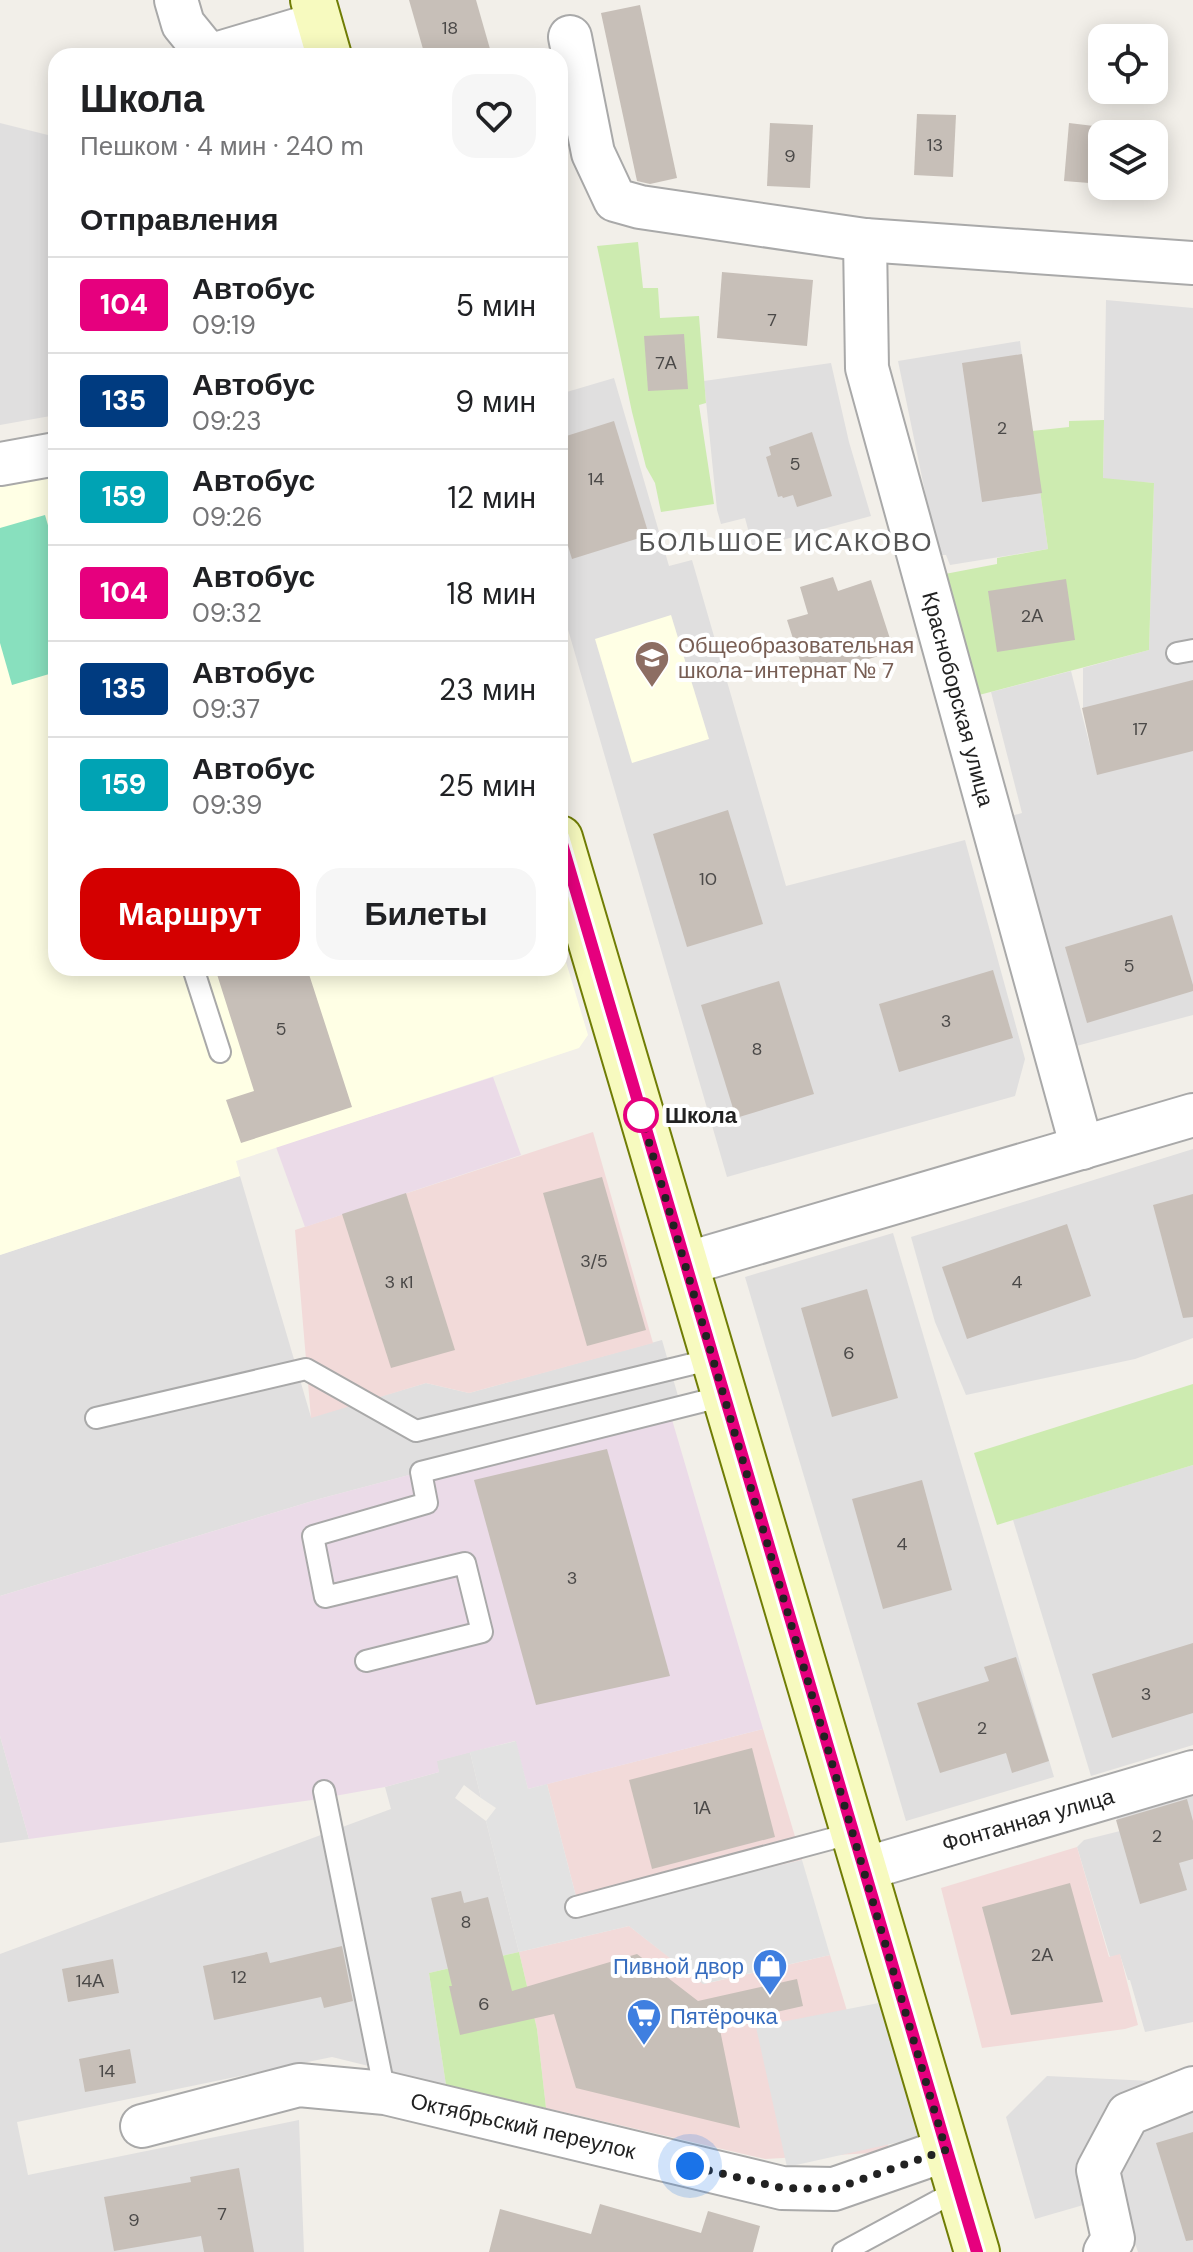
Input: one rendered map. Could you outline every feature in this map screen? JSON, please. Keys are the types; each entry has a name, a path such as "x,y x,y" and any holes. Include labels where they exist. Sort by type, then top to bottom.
{"street":[{"path":"176,0 183,24 202,48"},
{"path":"239,48 321,26"},
{"path":"570,37 593,153 615,200 640,207 865,240 1193,263"},
{"name":"Красноборская улица","path":"865,240 867,368 1082,1148"},
{"path":"0,464 48,455"},
{"path":"568,865 977,2252"},
{"path":"685,1264 1193,1115"},
{"name":"Фонтанная улица","path":"858,1851 1193,1772"},
{"name":"Октябрьский переулок","path":"142,2126 299,2085 385,2093 782,2188 834,2189 952,2170"},
{"path":"1105,2252 1113,2239 1098,2170 1128,2114 1193,2088"}],"lane":[{"path":"196,976 220,1052"},
{"path":"96,1418 306,1369 416,1431 719,1377"},
{"path":"366,1661 482,1632 465,1563 325,1597 313,1536 427,1503 421,1472 719,1377"},
{"path":"324,1791 385,2093"},
{"path":"576,1907 858,1851"},
{"path":"843,2252 952,2170"}],"shaded area":[{"path":"0,123 48,135 48,416 0,425"},
{"path":"1106,300 1193,308 1193,1015 1065,1049 1000,819 1022,813 991,692 1071,671 1091,750 1083,708 1083,668 1149,650 1154,483 1103,479"},
{"path":"1020,341 1048,549 950,565 946,555 938,555 898,361"},
{"path":"831,363 849,442 871,516 753,548 745,518 721,524 704,381"},
{"path":"614,378 669,566 692,560 786,886 965,840 1025,1059 1015,1096 727,1177 568,630 568,392"},
{"path":"48,475 48,976 568,976 568,969 588,1035 579,1048 236,1161 240,1176 0,1255 0,484"},
{"name":"Общеобразовательная школа-интернат № 7","path":"671,615 709,739 632,763 595,639"},
{"path":"493,1077 521,1155 305,1227 276,1147"},
{"path":"593,1132 653,1343 469,1393 426,1383 311,1418 295,1230"},
{"path":"1193,1149 1193,1338 1135,1359 966,1395 935,1322 911,1237"},
{"path":"240,1176 311,1417 426,1383 469,1393 662,1340 680,1403 319,1499 0,1596 0,1255"},
{"path":"893,1233 1054,1777 906,1821 745,1277"},
{"path":"668,1406 763,1729 528,1789 515,1741 437,1761 439,1772 385,1787 29,1839 0,1736 0,1596 319,1499"},
{"path":"1193,1465 1193,1745 1091,1776 1013,1520"},
{"path":"763,1729 802,1860 580,1912 547,1784"},
{"path":"0,1736 29,1839 0,1843"},
{"path":"516,1741 528,1789 547,1784 580,1912 802,1860 830,1955 703,1984 629,1926 519,1952 486,1821 496,1808 481,1798 470,1752"},
{"path":"470,1752 481,1798 464,1785 455,1798 486,1821 519,1952 429,1973 446,2085 332,2057 17,2122 28,2175 299,2120 304,2252 0,2252 0,1954 391,1809 385,1787 439,1772 436,1761"},
{"path":"1193,1790 1193,2022 1145,2032 1120,1955 1110,1957 1077,1847 1084,1840 1120,1831 1116,1814"},
{"path":"1077,1847 1109,1957 1120,1954 1138,2025 982,2048 941,1888"},
{"path":"629,1926 704,1984 830,1955 890,2152 765,2159 546,2108 537,2029 519,1952"},
{"path":"889,2001 922,2137 787,2167 756,2027"},
{"path":"1047,2076 1193,2083 1193,2252 1138,2252 1118,2195 1035,2219 1006,2117"}],"green space":[{"path":"638,242 643,288 658,288 660,318 699,316 706,403 699,405 714,504 661,512 655,483 646,467 597,246"},
{"path":"1104,420 1103,478 1154,483 1149,650 979,695 945,574 997,564 997,558 1048,549 1032,431 1069,427 1069,421"},
{"path":"45,515 48,525 48,674 12,685 0,643 0,528"},
{"path":"1193,1384 1193,1465 997,1525 974,1453"},
{"path":"519,1952 537,2029 546,2108 446,2085 429,1973"}],"building":[{"path":"409,0 476,0 490,48 423,48"},
{"path":"640,5 677,178 650,184 637,181 601,13"},
{"path":"917,114 956,115 953,177 914,175"},
{"path":"770,123 813,125 810,188 767,186"},
{"path":"1069,123 1088,125 1088,183 1064,181"},
{"path":"722,272 813,280 807,346 717,338"},
{"path":"684,334 688,389 648,391 644,336"},
{"path":"1022,354 1042,493 982,502 962,363"},
{"path":"614,421 649,535 572,559 568,546 568,435"},
{"path":"812,432 832,496 797,507 793,495 778,497 766,457 771,455 769,447"},
{"path":"833,577 838,591 871,580 894,651 806,679 787,620 808,614 800,587"},
{"path":"1066,579 1075,640 997,652 988,591"},
{"path":"1193,680 1193,751 1097,775 1082,708"},
{"path":"728,810 763,924 687,947 653,834"},
{"path":"1172,915 1193,991 1087,1023 1065,947"},
{"path":"993,970 1013,1038 899,1072 879,1004"},
{"path":"218,976 310,976 352,1107 241,1143 226,1100 254,1091"},
{"path":"779,981 814,1094 736,1118 701,1005"},
{"path":"602,1177 646,1330 587,1346 543,1193"},
{"path":"406,1193 455,1350 391,1368 342,1214"},
{"path":"1193,1194 1193,1317 1183,1318 1153,1205"},
{"path":"1067,1224 1091,1296 967,1339 942,1267"},
{"path":"867,1289 898,1398 832,1417 801,1308"},
{"path":"607,1449 670,1676 536,1705 474,1480"},
{"path":"922,1480 952,1590 883,1609 852,1499"},
{"path":"1193,1643 1193,1713 1112,1738 1092,1674"},
{"path":"1016,1657 1049,1761 1012,1773 1006,1753 940,1773 917,1703 989,1681 984,1667"},
{"path":"752,1748 775,1837 652,1869 629,1780"},
{"path":"1187,1799 1193,1821 1193,1859 1179,1863 1187,1890 1140,1904 1116,1820"},
{"path":"1070,1883 1103,2002 1011,2015 982,1907"},
{"name":"Пятёрочка","path":"461,1891 464,1903 488,1897 512,1991 637,1954 698,2001 797,1979 803,2006 719,2025 740,2128 576,2088 554,2014 460,2035 431,1898"},
{"path":"342,1946 353,2001 324,2008 321,1997 214,2020 203,1966 267,1952 270,1963"},
{"path":"113,1959 119,1993 68,2002 62,1969"},
{"path":"130,2049 136,2083 85,2092 79,2059"},
{"path":"1193,2132 1193,2240 1186,2241 1156,2143"},
{"path":"239,2168 254,2252 204,2252 201,2236 114,2251 104,2197 191,2182 190,2177"},
{"path":"600,2204 701,2233 708,2211 760,2226 753,2252 489,2252 500,2209 591,2234"}],"bus line":[{"name":"104","path":"568,864 977,2252"}],"place":[{"name":"Общеобразовательная школа-интернат № 7","path":"652,689"},
{"name":"Школа","path":"641,1115"},
{"name":"Пивной двор","path":"770,1997"},
{"name":"Пятёрочка","path":"644,2047"}],"district":[{"name":"БОЛЬШОЕ ИСАКОВО","path":"786,542"}],"route":[{"path":"641,1115 946,2150 834,2189 782,2188 690,2166"}]}
